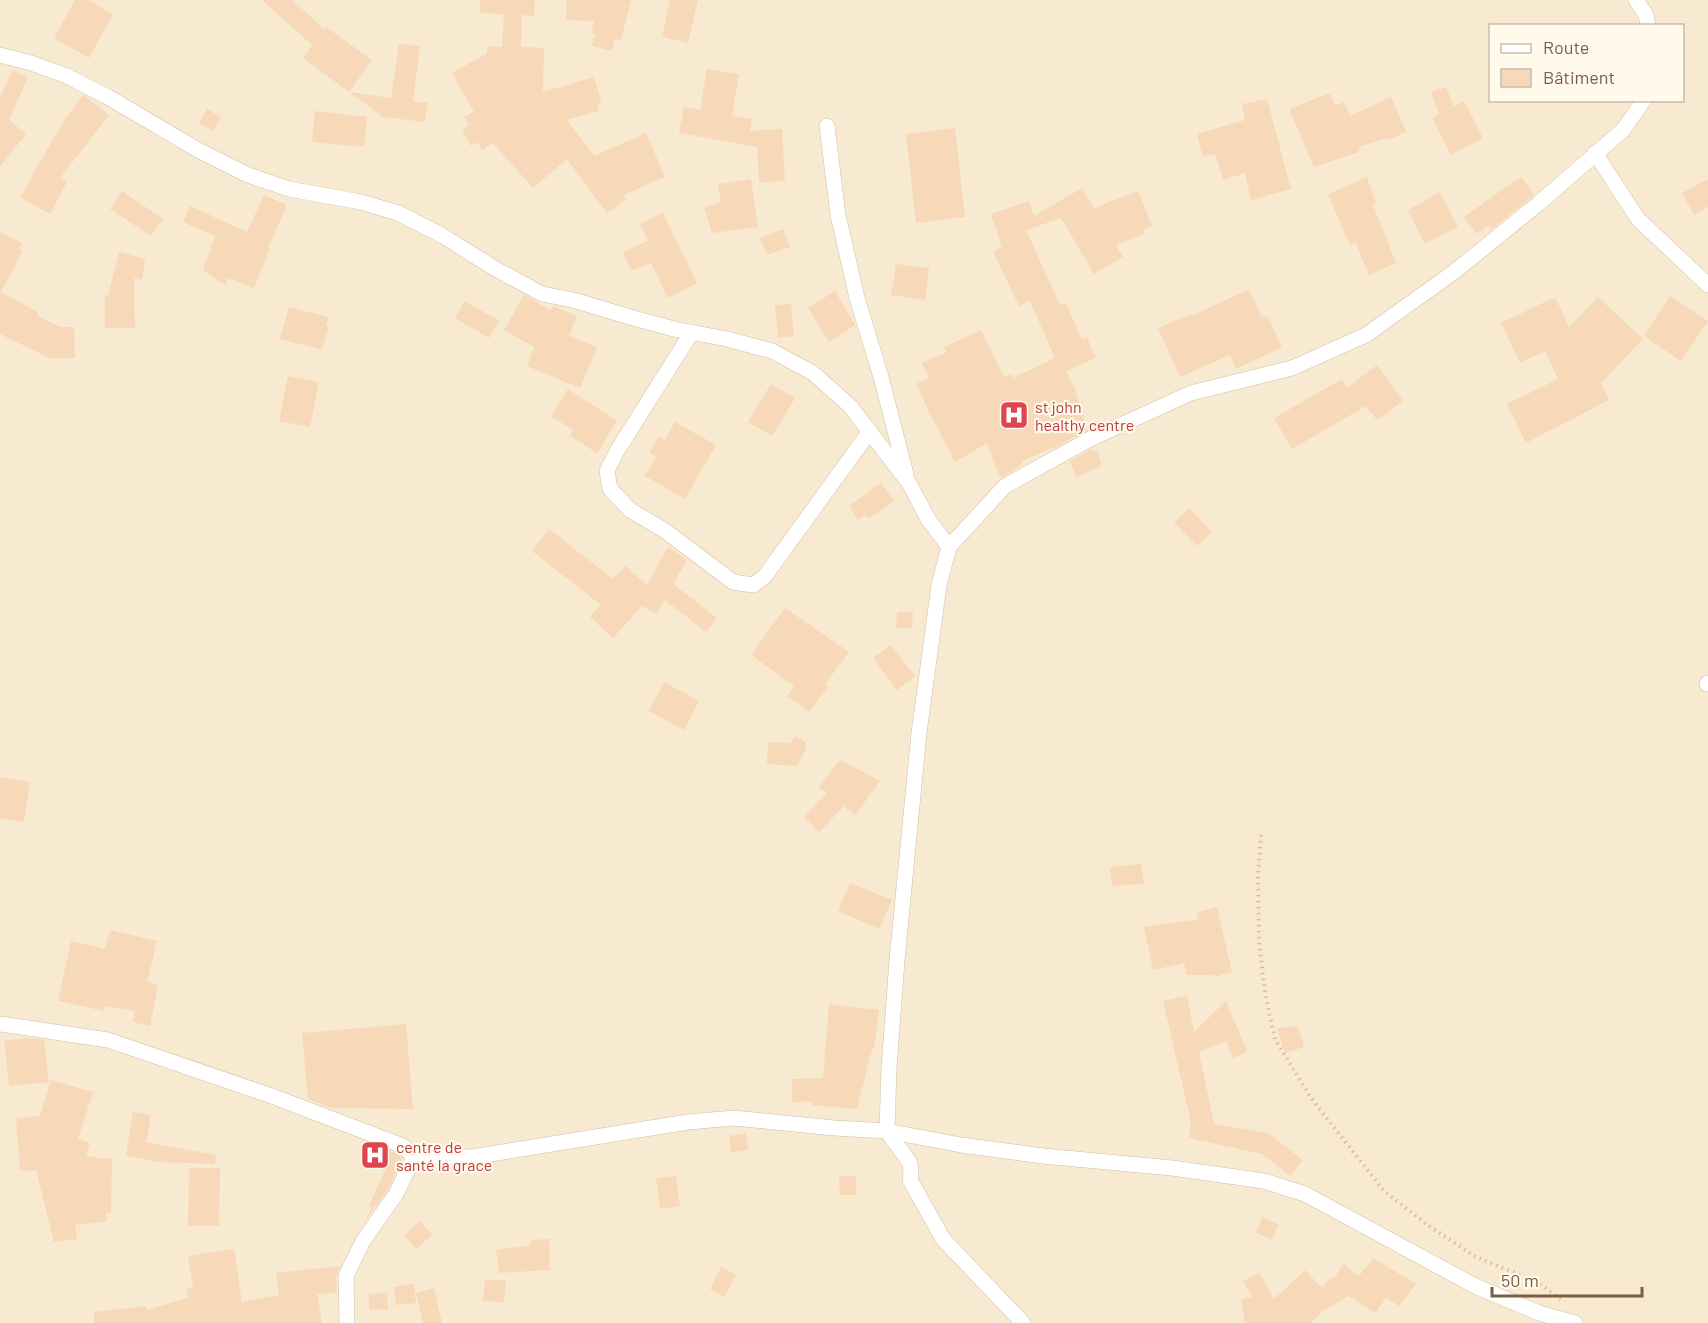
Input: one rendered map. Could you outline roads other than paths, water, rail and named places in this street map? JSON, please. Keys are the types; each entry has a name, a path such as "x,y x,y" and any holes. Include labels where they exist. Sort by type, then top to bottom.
{"street":[{"path":"1636,0 1646,15 1648,24"},
{"path":"0,55 67,76 108,97 189,145 248,174 290,189 361,202 398,213 443,236 494,268 542,294 573,300 630,318 772,351 813,373 850,406 909,483 928,519 949,547"},
{"path":"1023,1323 943,1239 910,1180 910,1163 887,1131 897,960 919,733 939,585 949,547 1005,486 1090,439 1191,393 1293,368 1366,335 1454,272 1538,204 1623,130 1643,102"},
{"path":"827,126 838,214 845,246 857,298 909,483"},
{"path":"1595,153 1638,219 1708,285"},
{"path":"692,332 617,451 607,471 610,489 630,510 664,530 734,582 753,585 765,576 870,431"},
{"path":"0,1024 108,1041 269,1095 403,1146 414,1157 472,1157 688,1122 734,1118 887,1131 1043,1156 1172,1168 1264,1181 1305,1194 1475,1286 1539,1313 1575,1323"},
{"path":"347,1323 346,1276 363,1241 396,1194 414,1157"}],"place":[{"name":"st john healthy centre","path":"1014,415"},
{"name":"centre de santé la grace","path":"375,1155"}]}
